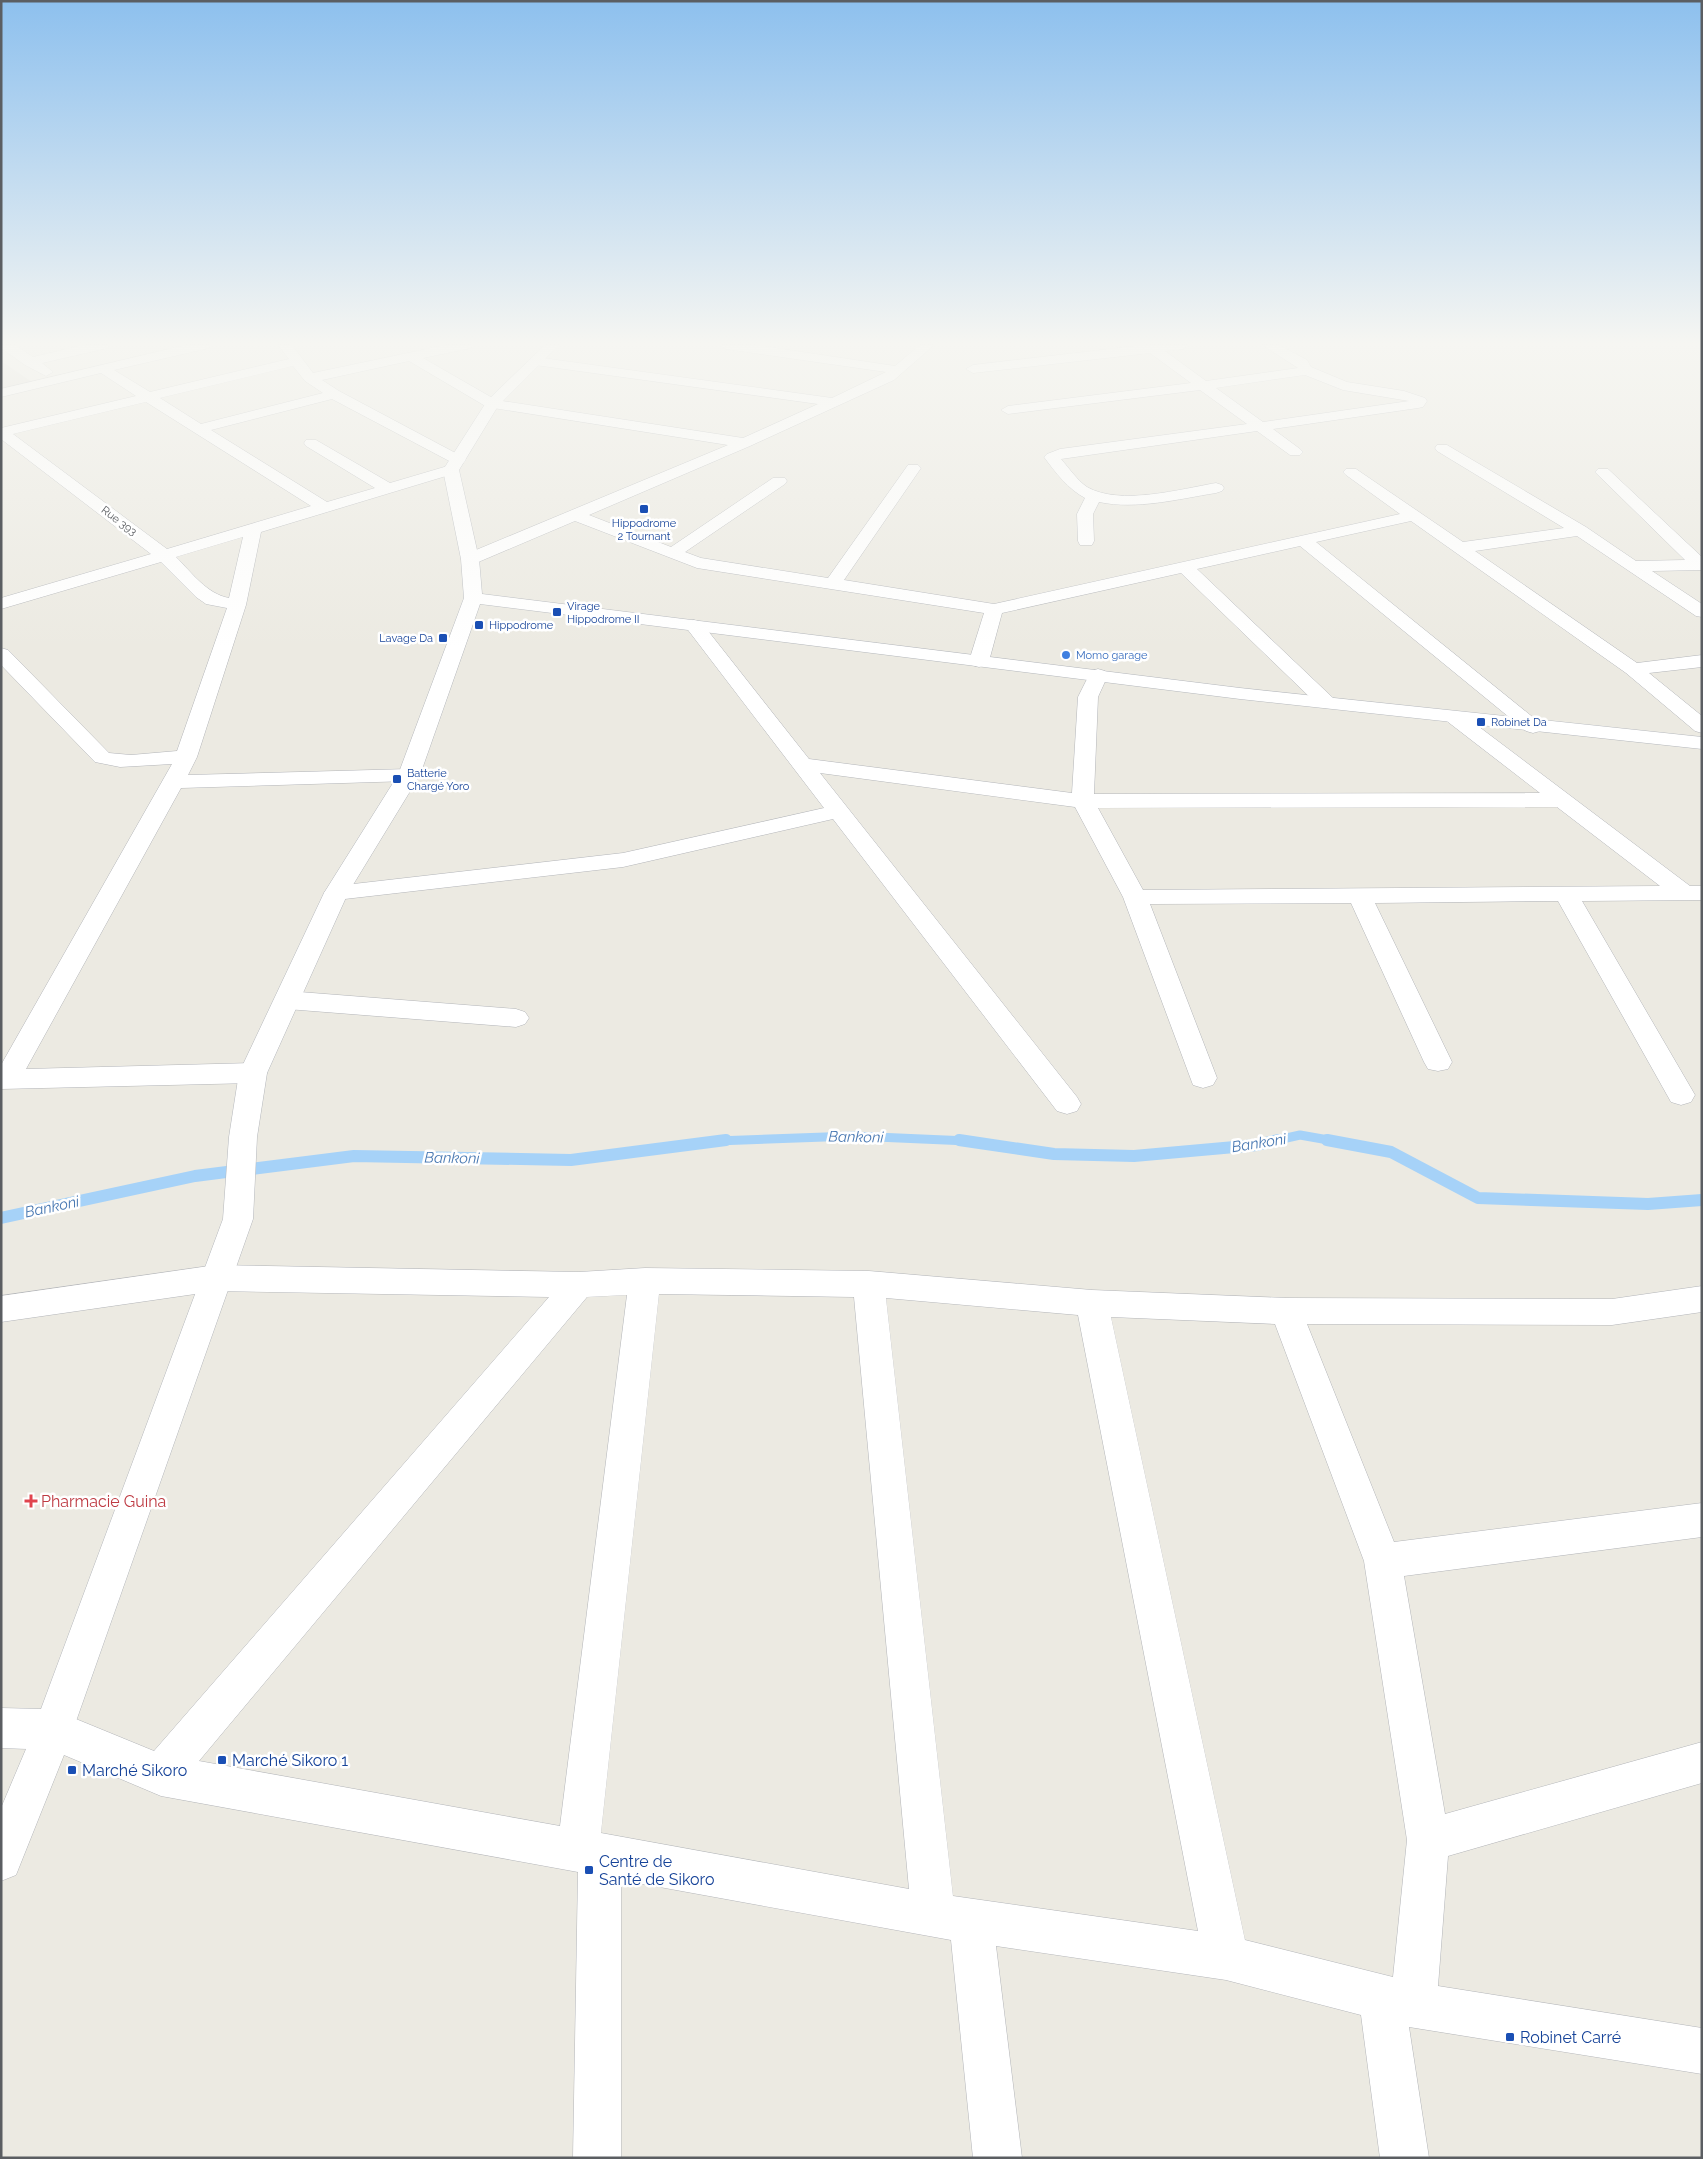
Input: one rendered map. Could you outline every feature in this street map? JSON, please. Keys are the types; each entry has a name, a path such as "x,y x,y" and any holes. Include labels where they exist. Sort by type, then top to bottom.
{"street":[{"name":"Rue 393","path":"19,446 165,556 202,593 212,600 237,605"},
{"path":"226,446 325,508"},
{"path":"316,446 388,489"},
{"path":"1,1860 54,1730 238,1219 243,1137 253,1073 336,894 409,775 473,598 470,558 454,465 421,446"},
{"path":"1,604 388,489 454,465 466,446"},
{"path":"470,558 738,446"},
{"path":"1121,446 1060,454 1052,458 1080,489 1094,496 1110,500 1135,499 1216,488"},
{"path":"1287,446 1296,452"},
{"path":"1442,448 1580,531 1702,612"},
{"path":"833,584 914,468"},
{"path":"1350,472 1633,669 1702,727"},
{"path":"1603,472 1701,565"},
{"path":"673,553 779,481"},
{"path":"1086,541 1085,514 1094,496"},
{"path":"573,514 697,563 994,609 1414,516"},
{"path":"4,1079 174,782 186,757 237,605 253,530"},
{"path":"1460,548 1580,531"},
{"path":"1303,540 1533,727"},
{"path":"1633,566 1701,565"},
{"path":"1185,567 1326,702"},
{"path":"473,598 1455,718 1702,743"},
{"path":"979,661 994,609"},
{"path":"694,626 1067,1104"},
{"path":"1,654 102,758 110,761 186,757"},
{"path":"1633,669 1702,661"},
{"path":"1098,675 1088,697 1083,802 1135,897 1204,1078"},
{"path":"1455,718 1562,800 1693,893"},
{"path":"802,764 1083,802 1562,800"},
{"path":"174,782 409,775"},
{"path":"336,894 623,860 838,811"},
{"path":"1135,897 1693,893"},
{"path":"1566,894 1681,1095"},
{"path":"1359,895 1438,1062"},
{"path":"287,1000 516,1018"},
{"path":"4,1079 253,1073"},
{"path":"1,1309 216,1278 579,1285 645,1281 869,1284 1092,1303 1286,1311 1612,1312 1702,1299"},
{"path":"597,2158 589,1852 645,1281"},
{"path":"869,1284 952,1918 998,2158"},
{"path":"160,1775 579,1285"},
{"path":"1092,1303 1226,1958"},
{"path":"1286,1311 1382,1561 1428,1840 1397,2001 1405,2158"},
{"path":"1382,1561 1702,1520"},
{"path":"1,1728 54,1730 160,1775 952,1918 1226,1958 1397,2001 1702,2051"},
{"path":"1428,1840 1702,1762"}],"waterway":[{"name":"Bankoni","path":"1273,1141 1300,1135 1334,1141"},
{"name":"Bankoni","path":"719,1141 853,1136 965,1141"},
{"name":"Bankoni","path":"719,1141 726,1140"},
{"name":"Bankoni","path":"959,1140 965,1141"},
{"name":"Bankoni","path":"965,1141 1054,1154 1134,1156 1257,1145 1278,1140"},
{"name":"Bankoni","path":"1327,1140 1391,1152 1478,1198 1648,1204 1702,1200"},
{"name":"Bankoni","path":"1,1218 195,1176 354,1156 571,1160 719,1141"}],"place":[{"name":"Hippodrome 2 Tournant","path":"644,509"},
{"name":"Virage Hippodrome II","path":"557,612"},
{"name":"Hippodrome","path":"479,625"},
{"name":"Lavage Da","path":"443,638"},
{"name":"Momo garage","path":"1066,655"},
{"name":"Robinet Da","path":"1481,722"},
{"name":"Batterie Chargé Yoro","path":"397,779"},
{"name":"Pharmacie Guina","path":"31,1501"},
{"name":"Marché Sikoro 1","path":"222,1760"},
{"name":"Marché Sikoro","path":"72,1770"},
{"name":"Centre de Santé de Sikoro","path":"589,1870"},
{"name":"Robinet Carré","path":"1510,2037"}]}
